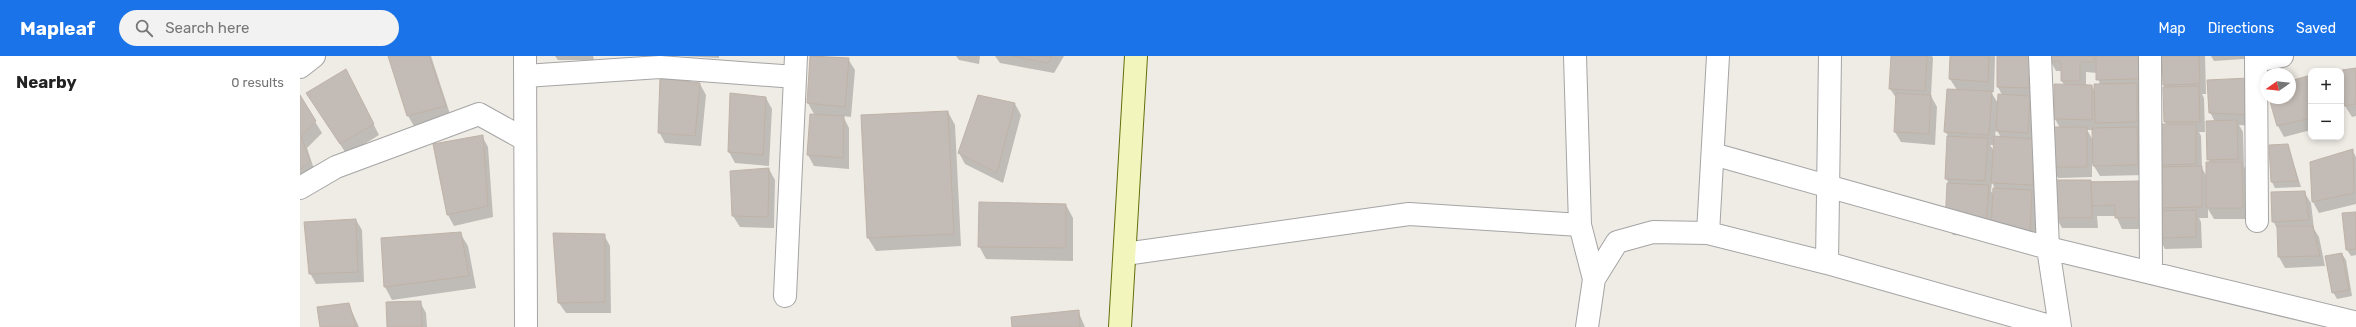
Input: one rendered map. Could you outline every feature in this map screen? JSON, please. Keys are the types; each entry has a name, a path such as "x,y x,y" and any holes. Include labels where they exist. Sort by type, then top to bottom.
{"street":[{"path":"300,67 314,56"},
{"path":"1120,327 1136,56"},
{"path":"1575,56 1580,225 1594,279"},
{"path":"1708,232 1718,56"},
{"path":"1827,263 1830,56"},
{"path":"2040,56 2048,248 2060,327"},
{"path":"2150,56 2150,273"},
{"path":"2257,221 2256,59 2282,56"},
{"path":"526,327 524,139 525,66 796,66 785,296"},
{"path":"300,188 336,167 479,114 524,139"},
{"path":"1713,154 2048,248 2354,322 2355,327"},
{"path":"1125,254 1408,214 1580,225"},
{"path":"1587,327 1594,279 1616,242 1653,232 1708,232 1827,263 2053,327"}],"building":[{"path":"388,56 429,56 446,106 407,116"},
{"path":"810,56 849,58 845,107 807,103"},
{"path":"1011,56 1052,56 1048,63"},
{"path":"1891,56 1927,56 1925,91 1889,89"},
{"path":"1950,56 1989,56 1988,82 1949,79"},
{"path":"1997,56 2030,56 2029,88 1997,87"},
{"path":"2049,56 2094,56 2094,62 2080,62 2080,81 2061,81 2061,61 2049,61"},
{"path":"2096,56 2138,56 2139,79 2096,80"},
{"path":"2162,56 2199,56 2200,84 2163,85"},
{"path":"2356,68 2356,104 2344,106 2344,70"},
{"path":"346,69 374,124 340,144 306,93"},
{"path":"2308,76 2308,119 2277,126 2271,104 2296,104 2296,79"},
{"path":"660,78 700,83 695,136 658,133"},
{"path":"2249,78 2250,115 2209,113 2207,80"},
{"path":"2137,83 2137,122 2095,123 2094,84"},
{"path":"2054,84 2092,85 2092,120 2054,119"},
{"path":"2199,86 2200,122 2164,122 2163,87"},
{"path":"1947,89 1992,91 1989,135 1944,132"},
{"path":"730,93 766,97 763,155 728,152"},
{"path":"1896,93 1931,95 1929,134 1894,132"},
{"path":"1998,94 2030,96 2028,133 1996,131"},
{"path":"300,95 316,121 301,136 310,161 300,170"},
{"path":"978,95 1015,103 997,173 958,153"},
{"path":"948,111 954,234 867,238 861,115"},
{"path":"810,114 844,116 843,158 807,155"},
{"path":"2237,120 2238,159 2207,160 2206,121"},
{"path":"2159,124 2196,124 2196,164 2160,165"},
{"path":"2051,127 2087,127 2087,167 2051,167"},
{"path":"2137,127 2138,165 2093,166 2092,128"},
{"path":"483,135 488,206 447,215 433,144"},
{"path":"1947,136 1988,138 1985,181 1945,179"},
{"path":"1994,136 2033,139 2033,185 1991,183"},
{"path":"2288,144 2298,181 2271,182 2269,145"},
{"path":"2353,149 2354,193 2312,202 2310,162"},
{"path":"2206,162 2242,162 2243,208 2206,208"},
{"path":"2202,166 2202,207 2159,208 2158,167"},
{"path":"769,168 768,217 732,216 730,171"},
{"path":"2055,180 2091,180 2092,218 2055,218"},
{"path":"2139,181 2140,218 2115,218 2115,205 2092,206 2091,182"},
{"path":"1947,183 1989,185 1986,227 1945,224"},
{"path":"1993,188 2032,190 2030,233 1991,231"},
{"path":"2305,191 2309,220 2272,222 2271,192"},
{"path":"979,202 1066,204 1066,248 978,247"},
{"path":"2196,210 2196,237 2158,238 2157,211"},
{"path":"2356,212 2356,249 2346,250 2342,213"},
{"path":"356,219 358,272 309,274 304,222"},
{"path":"2277,226 2313,226 2320,256 2278,257"},
{"path":"461,232 469,276 384,287 381,238"},
{"path":"553,233 605,234 605,302 558,303"},
{"path":"2342,253 2349,290 2332,293 2325,256"},
{"path":"421,301 422,327 387,327 386,302"},
{"path":"349,303 356,327 320,327 317,307"},
{"path":"1079,310 1080,327 1012,327 1011,317"}]}
